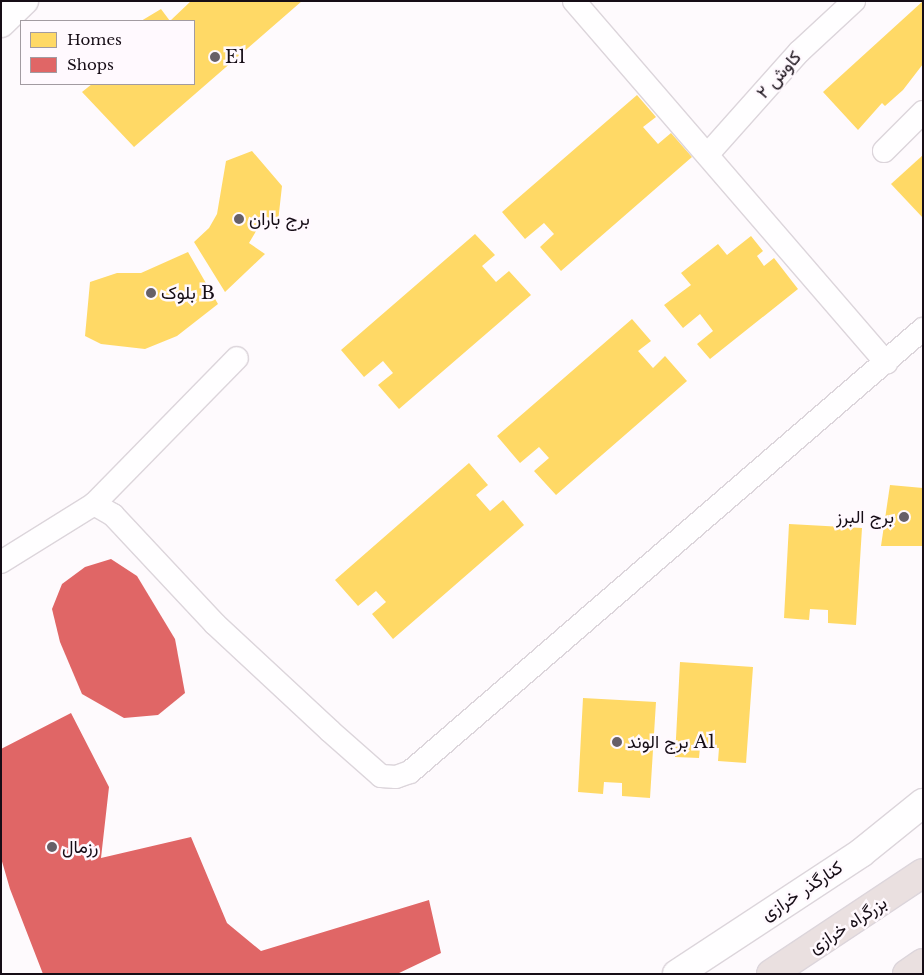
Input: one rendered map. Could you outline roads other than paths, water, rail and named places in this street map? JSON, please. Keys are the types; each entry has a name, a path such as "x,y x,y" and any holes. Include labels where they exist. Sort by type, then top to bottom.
{"highway":[{"name":"بزرگراه خرازی","path":"771,974 923,873"},
{"path":"907,974 923,963"}],"street":[{"path":"1,23 24,1"},
{"path":"574,1 708,154 886,363"},
{"name":"کاوش ۲","path":"708,154 799,52 854,1"},
{"path":"884,150 923,112"},
{"path":"94,504 113,515 215,624 330,731 381,776 396,777 410,772 886,363 923,329"},
{"path":"1,562 94,504 237,358"},
{"name":"کنارگذر خرازی","path":"677,974 861,852 923,803"}],"place":[{"name":"E1","path":"215,57"},
{"name":"برج باران","path":"239,219"},
{"name":"بلوک B","path":"151,293"},
{"name":"برج البرز","path":"904,517"},
{"name":"برج الوند A1","path":"617,742"},
{"name":"رزمال","path":"52,847"}]}
